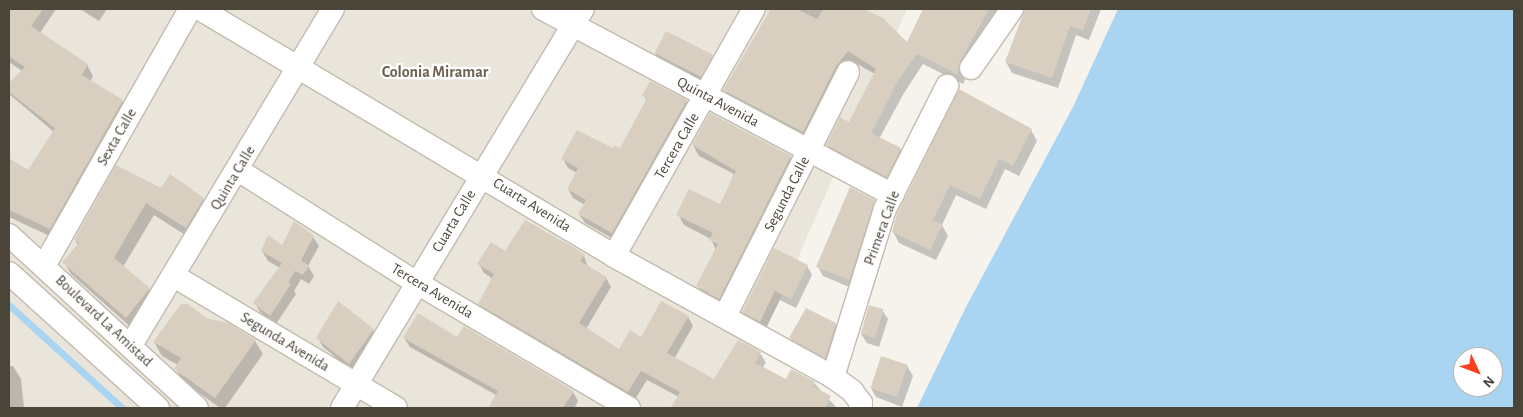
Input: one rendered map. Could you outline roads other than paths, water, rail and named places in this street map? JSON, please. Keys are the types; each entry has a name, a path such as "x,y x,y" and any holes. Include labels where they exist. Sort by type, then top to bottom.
{"street":[{"name":"Sexta Calle","path":"44,266 190,9"},
{"name":"Cuarta Avenida","path":"200,9 483,175 614,256 833,377 852,390 861,406"},
{"name":"Quinta Calle","path":"131,345 238,170 297,67 333,9"},
{"name":"Quinta Avenida","path":"543,9 577,17 706,96 893,195"},
{"name":"Tercera Calle","path":"614,256 754,9"},
{"path":"971,68 1012,9"},
{"name":"Cuarta Calle","path":"342,408 577,17"},
{"name":"Segunda Calle","path":"725,316 848,72"},
{"name":"Primera Calle","path":"833,377 885,209 947,86"},
{"name":"Tercera Avenida","path":"238,170 417,283 629,408"},
{"name":"Boulevard La Amistad","path":"9,235 131,345 197,408"},
{"name":"Boulevard La Amistad","path":"9,273 158,408"},
{"name":"Segunda Avenida","path":"174,276 396,408"}],"water":[{"path":"1118,9 1514,9 1514,408 917,408 966,307 1073,107"}],"waterway":[{"path":"9,305 122,408"}],"district":[{"name":"Colonia Miramar","path":"435,72"}]}
